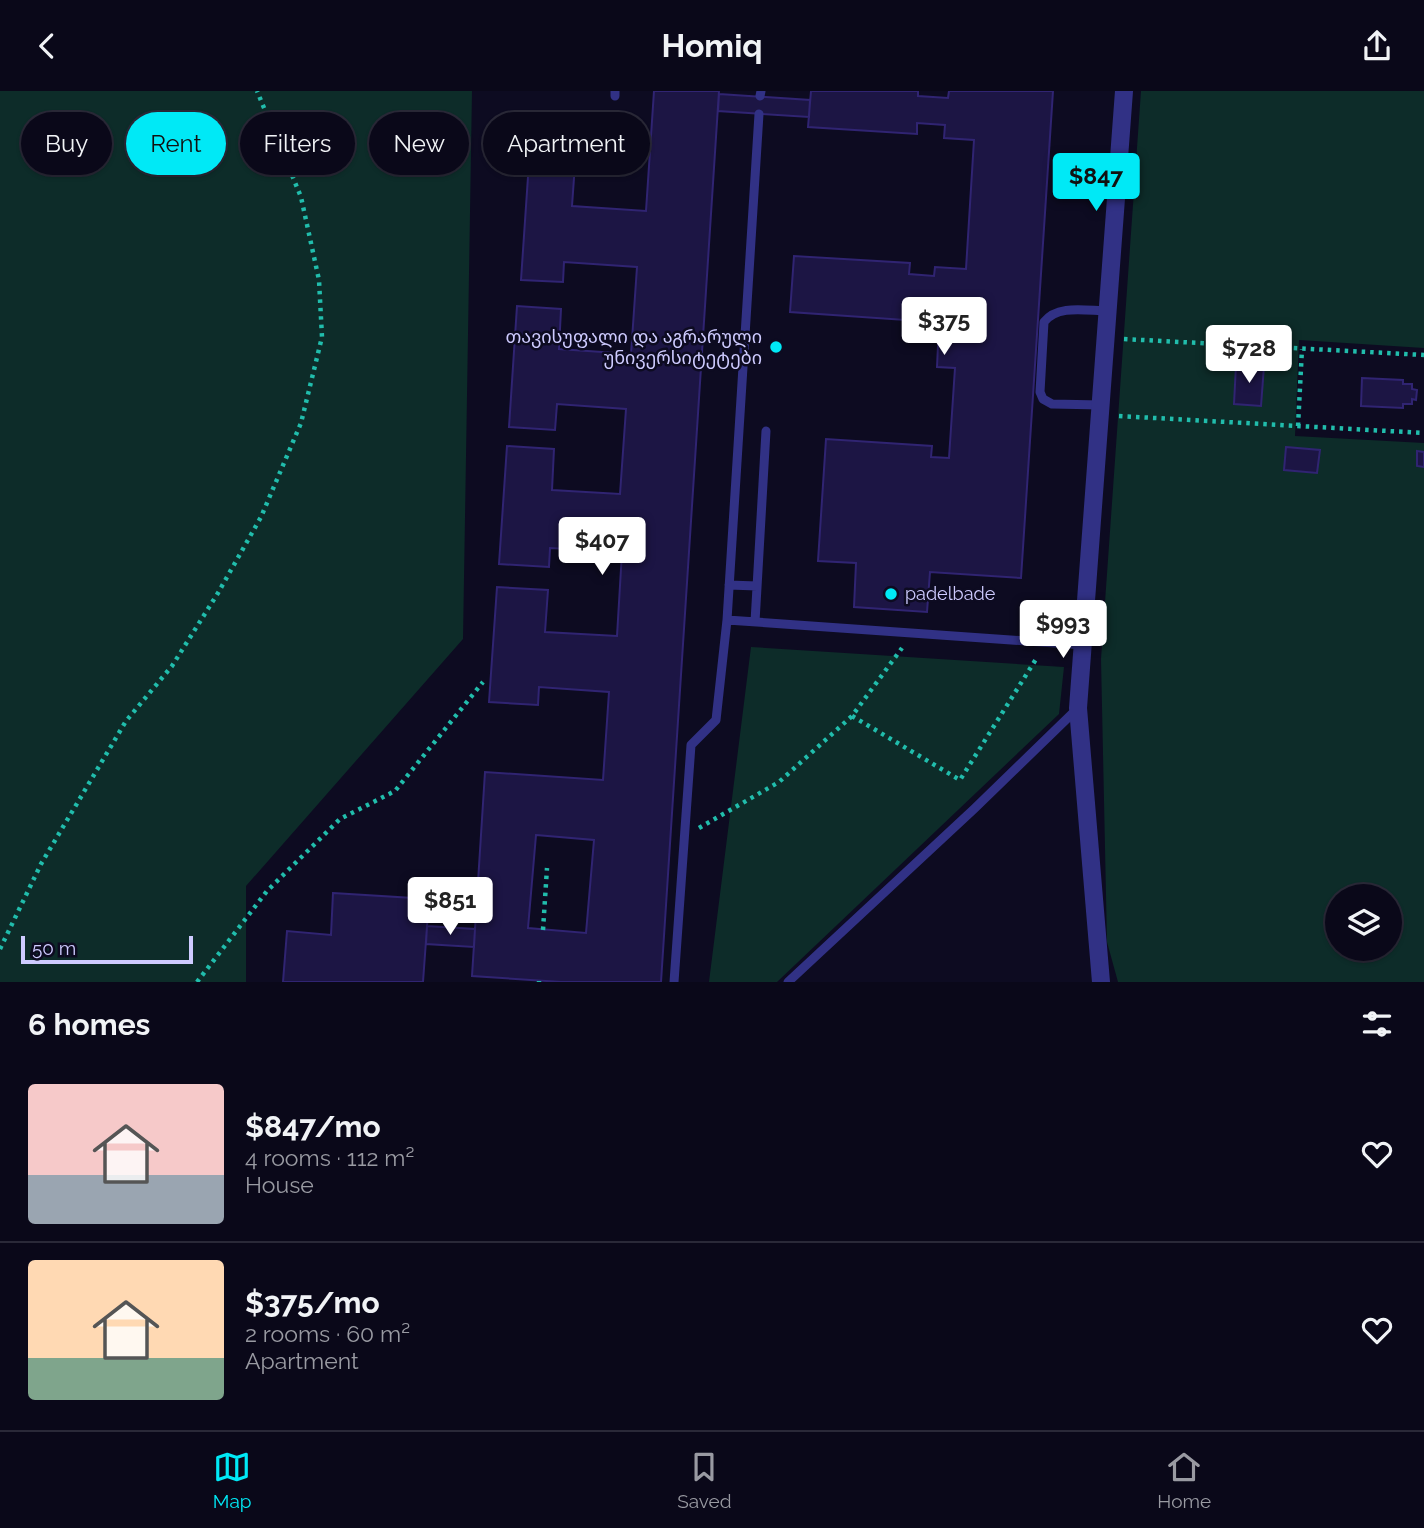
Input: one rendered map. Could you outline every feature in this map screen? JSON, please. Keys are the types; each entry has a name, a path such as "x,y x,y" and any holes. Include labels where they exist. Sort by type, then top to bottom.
{"street":[{"path":"1101,982 1078,708 1124,91"}],"lane":[{"path":"674,982 691,744 716,720 727,620 759,114"},
{"path":"1101,410 1052,404 1042,399 1040,392 1045,322 1051,314 1062,310 1108,311"},
{"path":"755,622 766,431"},
{"path":"729,585 757,586"},
{"path":"727,620 1083,645"},
{"path":"788,982 1078,708"}],"path":[{"path":"0,949 41,864 119,733 172,666 218,593 261,517 301,423 322,337 319,280 301,197 257,91"},
{"path":"1106,337 1424,355"},
{"path":"1298,426 1302,349"},
{"path":"1101,410 1424,433"},
{"path":"684,836 779,782 852,716 913,633"},
{"path":"852,716 960,780 1046,642"},
{"path":"197,982 267,891 340,819 395,791 483,682"},
{"path":"542,930 547,868"}],"green space":[{"path":"0,91 472,91 463,639 246,886 246,982 0,982"},
{"path":"1141,91 1424,91 1424,348 1299,340 1295,436 1424,443 1424,982 1118,982 1107,942 1101,659"},
{"path":"751,647 1064,667 1059,714 777,982 709,982"}],"building":[{"path":"654,91 719,91 661,982 561,982 472,976 485,772 603,780 609,692 539,687 538,705 489,702 497,587 548,590 545,632 617,636 622,552 550,548 549,567 499,564 507,446 554,449 552,490 620,494 626,409 557,404 555,430 509,427 517,306 561,309 559,349 631,354 637,267 564,262 563,282 521,280 528,175 574,175 572,206 646,211","holes":["536,835 594,840 586,933 528,928"]},
{"path":"811,91 918,91 918,96 948,98 949,91 1053,91 1021,578 930,572 927,612 854,607 856,563 818,561 826,439 932,446 931,457 949,458 955,368 937,367 939,324 928,323 929,309 906,308 905,320 790,312 794,256 910,263 909,274 934,276 935,267 966,269 974,140 944,138 945,125 917,123 917,134 808,127"},
{"path":"719,94 810,100 809,117 718,111"},
{"path":"1236,365 1264,366 1261,406 1234,404"},
{"path":"1362,378 1403,380 1403,384 1412,384 1412,389 1417,390 1416,400 1412,399 1412,404 1403,404 1403,408 1361,406"},
{"path":"1286,447 1320,450 1317,473 1284,470"},
{"path":"1417,451 1424,452 1424,467 1417,466"},
{"path":"333,893 429,899 423,982 283,982 287,931 331,935"},
{"path":"427,926 475,929 474,947 426,944"}],"place":[{"name":"თავისუფალი და აგრარული უნივერსიტეტები","path":"776,347"},
{"name":"padelbade","path":"891,594"}]}
